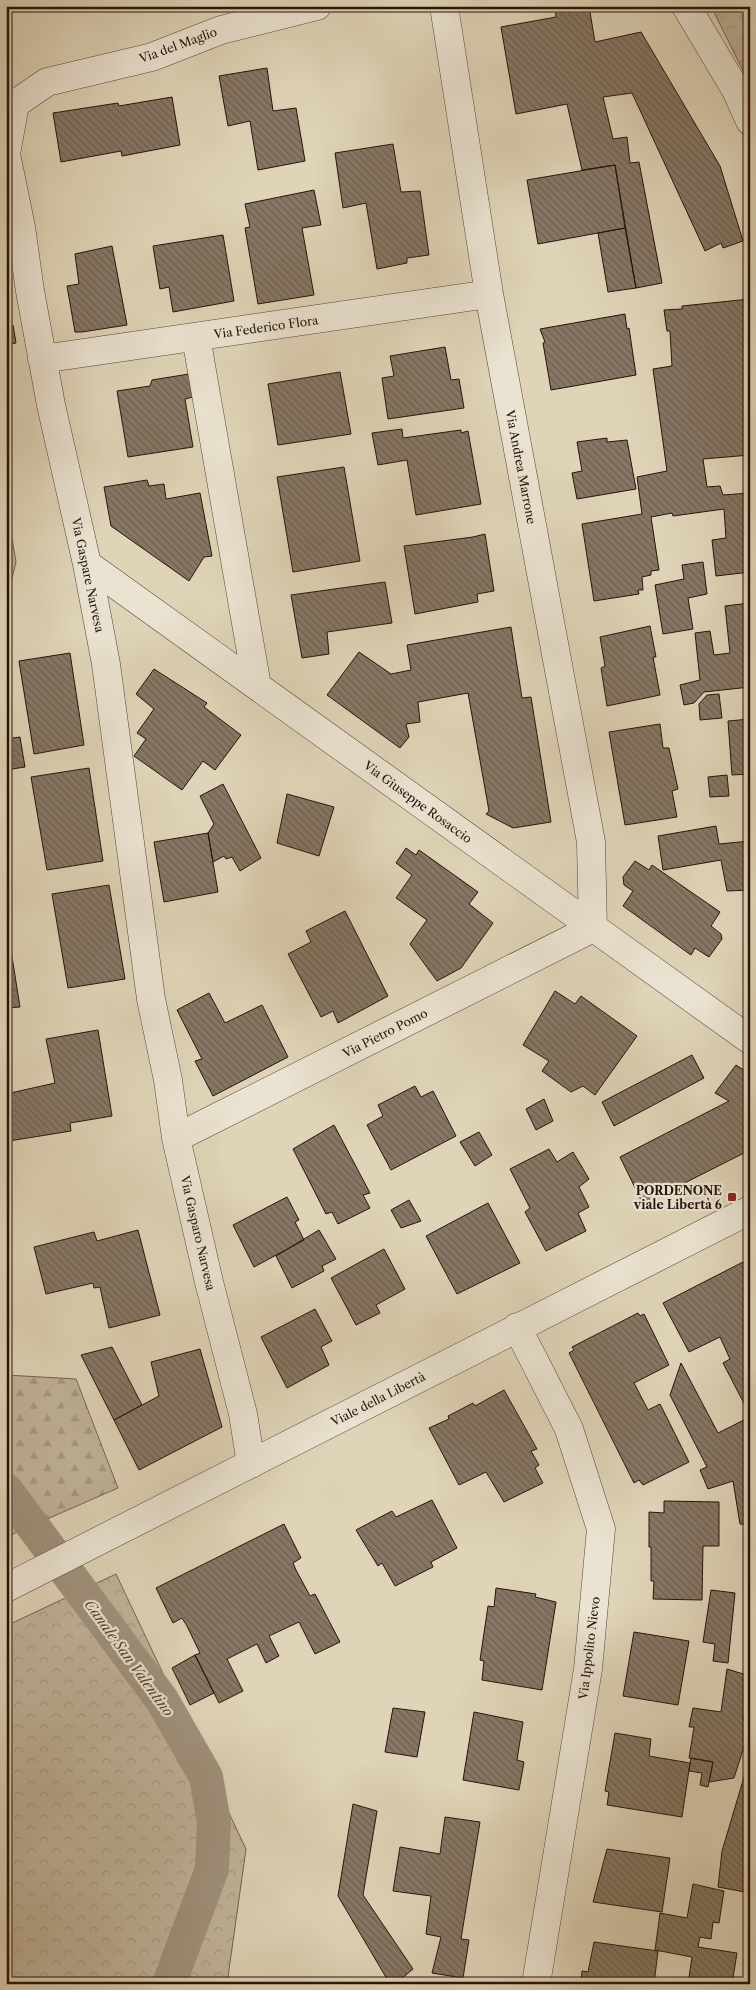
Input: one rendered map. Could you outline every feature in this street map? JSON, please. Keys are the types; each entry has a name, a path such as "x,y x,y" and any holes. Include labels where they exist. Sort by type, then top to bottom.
{"street":[{"name":"Via del Maglio","path":"15,104 47,82 152,57 221,30 317,6"},
{"name":"Via Andrea Marrone","path":"444,6 489,294 591,842 593,928"},
{"path":"686,6 736,90 750,121"},
{"name":"Via Gaspare Narvesa","path":"15,104 6,154 21,227 30,291 51,405 106,664 151,999"},
{"name":"Via Federico Flora","path":"42,359 489,294"},
{"path":"196,337 257,686"},
{"name":"Via Giuseppe Rosaccio","path":"86,564 750,1040"},
{"name":"Via Pietro Pomo","path":"176,1138 593,928"},
{"name":"Via Gasparo Narvesa","path":"151,999 168,1080 176,1138 242,1414 251,1464"},
{"name":"Viale della Libertà","path":"6,1588 750,1210"},
{"name":"Via Ippolito Nievo","path":"517,1327 569,1429 601,1529 588,1669 536,1984"}],"green space":[{"path":"711,6 750,6 750,85"},
{"path":"6,503 16,562 6,603"},
{"path":"6,1375 76,1379 118,1488 6,1537"},
{"path":"116,1574 246,1849 227,1984 6,1984 6,1626"}],"building":[{"path":"555,6 589,6 595,42 641,32 720,166 743,241 723,248 721,243 705,251 632,93 603,97 613,139 627,137 630,163 639,162 662,283 636,288 615,165 582,170 567,104 516,114 501,27 556,17"},
{"path":"267,68 273,111 296,108 305,161 258,170 250,121 228,126 219,76"},
{"path":"172,97 180,145 122,156 121,151 61,162 53,113 118,103 119,106"},
{"path":"393,144 401,192 420,191 429,255 407,258 407,263 377,269 366,203 343,208 335,153"},
{"path":"615,165 625,228 538,244 527,180"},
{"path":"314,190 321,225 302,228 314,295 258,304 245,228 250,227 245,204"},
{"path":"625,228 636,288 608,292 598,233"},
{"path":"223,235 234,301 173,312 169,287 160,289 153,246"},
{"path":"112,246 127,325 75,332 67,286 79,284 75,254"},
{"path":"750,299 750,455 703,459 707,487 720,486 723,495 750,493 750,572 716,576 712,540 726,538 724,509 673,516 672,513 651,517 659,570 651,571 651,575 642,577 643,590 638,590 639,594 594,601 582,524 642,514 637,477 667,471 653,369 672,366 670,331 667,331 664,310 682,309 682,306"},
{"path":"625,314 636,375 551,390 543,343 545,342 540,329"},
{"path":"13,325 16,343 6,345 6,326"},
{"path":"445,347 451,380 459,379 464,408 388,419 382,378 394,376 390,356"},
{"path":"340,372 351,434 278,445 268,384"},
{"path":"189,374 193,397 185,399 193,447 128,457 117,391 150,386 152,380"},
{"path":"402,429 403,438 461,430 461,433 468,431 481,504 416,515 407,460 378,465 372,433"},
{"path":"607,438 607,442 627,440 636,489 577,499 572,473 582,471 577,442"},
{"path":"344,467 360,561 293,572 277,477"},
{"path":"147,480 149,486 164,484 166,499 200,493 212,556 204,557 189,581 111,526 104,487"},
{"path":"485,534 494,591 477,594 478,602 415,614 404,546"},
{"path":"703,562 707,594 688,598 693,629 663,634 655,585 684,579 682,565"},
{"path":"385,582 392,623 327,632 329,654 302,658 291,595"},
{"path":"750,603 750,687 704,692 694,703 684,705 680,685 700,680 695,633 710,631 714,655 730,653 725,606"},
{"path":"650,626 660,695 607,706 601,668 605,666 600,637"},
{"path":"511,627 522,698 531,697 551,822 513,828 486,814 489,811 468,693 418,702 420,722 406,724 409,737 400,748 327,695 359,652 391,674 411,670 407,645"},
{"path":"70,653 84,745 34,754 19,661"},
{"path":"154,669 207,703 204,707 241,735 215,770 203,761 182,790 134,756 146,739 137,733 154,709 136,694"},
{"path":"719,694 722,718 700,720 699,704 707,695"},
{"path":"750,719 750,774 732,775 728,721"},
{"path":"660,724 663,748 669,748 678,789 672,791 677,817 625,825 609,732"},
{"path":"20,737 25,767 6,770 6,739"},
{"path":"89,768 103,861 47,870 31,777"},
{"path":"727,775 729,796 710,797 708,777"},
{"path":"223,784 261,858 240,871 232,857 226,859 224,856 213,862 208,833 214,824 200,796"},
{"path":"287,794 334,807 319,856 277,843"},
{"path":"716,826 719,844 750,841 750,890 727,891 721,860 663,870 658,836"},
{"path":"208,833 218,892 164,902 154,842"},
{"path":"406,848 416,855 419,850 478,892 469,904 493,923 461,968 437,981 410,944 427,920 396,898 412,875 396,863"},
{"path":"635,861 649,870 652,865 720,912 711,926 721,934 722,939 709,957 695,948 691,955 623,906 633,891 624,885 623,877"},
{"path":"109,885 125,979 68,988 52,894"},
{"path":"345,911 388,996 338,1023 333,1011 321,1017 288,954 311,942 306,931"},
{"path":"6,919 20,1007 6,1008"},
{"path":"555,991 575,1004 581,996 637,1036 595,1095 583,1086 571,1092 542,1071 549,1061 523,1045"},
{"path":"209,993 225,1023 262,1005 288,1057 213,1096 195,1061 202,1059 177,1010"},
{"path":"98,1030 112,1116 70,1123 71,1131 9,1141 6,1118 6,1094 55,1083 46,1039"},
{"path":"692,1055 704,1078 614,1126 602,1102"},
{"path":"736,1065 750,1074 750,1150 643,1204 620,1157 729,1101 715,1093"},
{"path":"415,1086 421,1097 433,1091 456,1136 391,1170 367,1125 383,1116 378,1105"},
{"path":"544,1099 553,1121 536,1130 526,1109"},
{"path":"334,1125 370,1193 363,1195 370,1208 338,1224 332,1212 326,1214 293,1149"},
{"path":"479,1132 492,1155 475,1166 460,1142"},
{"path":"549,1149 557,1162 573,1152 589,1179 579,1187 589,1207 578,1213 586,1231 546,1251 525,1212 530,1208 510,1169"},
{"path":"287,1197 299,1220 295,1222 304,1240 254,1267 233,1225"},
{"path":"409,1200 421,1221 401,1228 391,1210"},
{"path":"488,1203 520,1263 457,1294 426,1236"},
{"path":"138,1230 160,1315 109,1328 100,1287 94,1288 93,1283 46,1294 34,1247 94,1232 97,1241"},
{"path":"319,1230 336,1259 322,1266 324,1271 292,1288 276,1256"},
{"path":"384,1249 405,1289 376,1305 380,1313 356,1325 331,1278"},
{"path":"743,1262 750,1275 749,1413 723,1363 730,1359 720,1337 689,1352 663,1303"},
{"path":"315,1309 332,1341 321,1347 329,1365 287,1388 261,1337"},
{"path":"638,1313 640,1316 644,1314 669,1365 634,1383 648,1410 660,1404 689,1462 643,1485 639,1480 634,1483 569,1353 574,1350 572,1347"},
{"path":"112,1347 142,1405 114,1420 81,1355"},
{"path":"200,1349 222,1427 139,1470 114,1420 159,1396 151,1362"},
{"path":"681,1363 718,1433 750,1417 750,1525 740,1524 733,1481 708,1489 700,1470 707,1467 670,1395"},
{"path":"504,1390 537,1449 531,1451 539,1465 535,1468 543,1483 504,1502 486,1472 459,1485 429,1428 449,1419 448,1416 473,1403 475,1406"},
{"path":"432,1500 457,1548 431,1562 433,1567 395,1586 382,1563 378,1566 356,1530 392,1511 396,1517"},
{"path":"664,1501 719,1502 719,1546 703,1546 702,1600 653,1599 654,1581 651,1581 649,1512 664,1513"},
{"path":"284,1524 301,1558 293,1563 296,1570 310,1596 315,1594 340,1642 315,1654 299,1622 269,1636 279,1656 266,1663 257,1644 227,1659 243,1691 219,1703 195,1655 200,1653 187,1626 182,1618 173,1623 156,1588"},
{"path":"496,1588 536,1594 535,1597 556,1602 542,1690 482,1680 484,1661 480,1660 488,1606 494,1607"},
{"path":"711,1590 735,1593 728,1663 713,1661 715,1644 703,1642"},
{"path":"634,1632 689,1641 678,1705 623,1696"},
{"path":"195,1655 214,1693 190,1705 172,1668"},
{"path":"727,1669 750,1676 750,1686 743,1720 750,1722 750,1728 734,1778 709,1782 713,1762 689,1758 694,1727 689,1727 693,1708 721,1712"},
{"path":"393,1708 425,1712 417,1757 385,1752"},
{"path":"474,1712 523,1722 517,1760 524,1762 519,1790 463,1780"},
{"path":"615,1733 651,1739 649,1756 690,1763 682,1817 607,1805 609,1792 605,1791"},
{"path":"750,1757 750,1893 718,1887 722,1851"},
{"path":"691,1758 713,1762 708,1787 700,1785 702,1773 689,1771"},
{"path":"353,1804 377,1811 363,1895 413,1969 395,1984 390,1984 338,1896"},
{"path":"445,1817 480,1822 461,1939 469,1940 463,1978 432,1973 441,1937 426,1934 431,1896 393,1891 400,1847 440,1854"},
{"path":"607,1849 670,1858 662,1912 593,1902"},
{"path":"693,1884 724,1891 719,1923 713,1922 711,1939 700,1937 698,1947 737,1953 732,1984 688,1984 692,1957 655,1950 660,1913 687,1918"},
{"path":"594,1942 658,1951 654,1984 581,1984 582,1971 588,1972"}],"waterway":[{"name":"Canale San Valentino","path":"6,1490 162,1700 206,1777 214,1822 212,1869 169,1984"}],"place":[{"name":"PORDENONE viale Libertà 6","path":"732,1197"}]}
